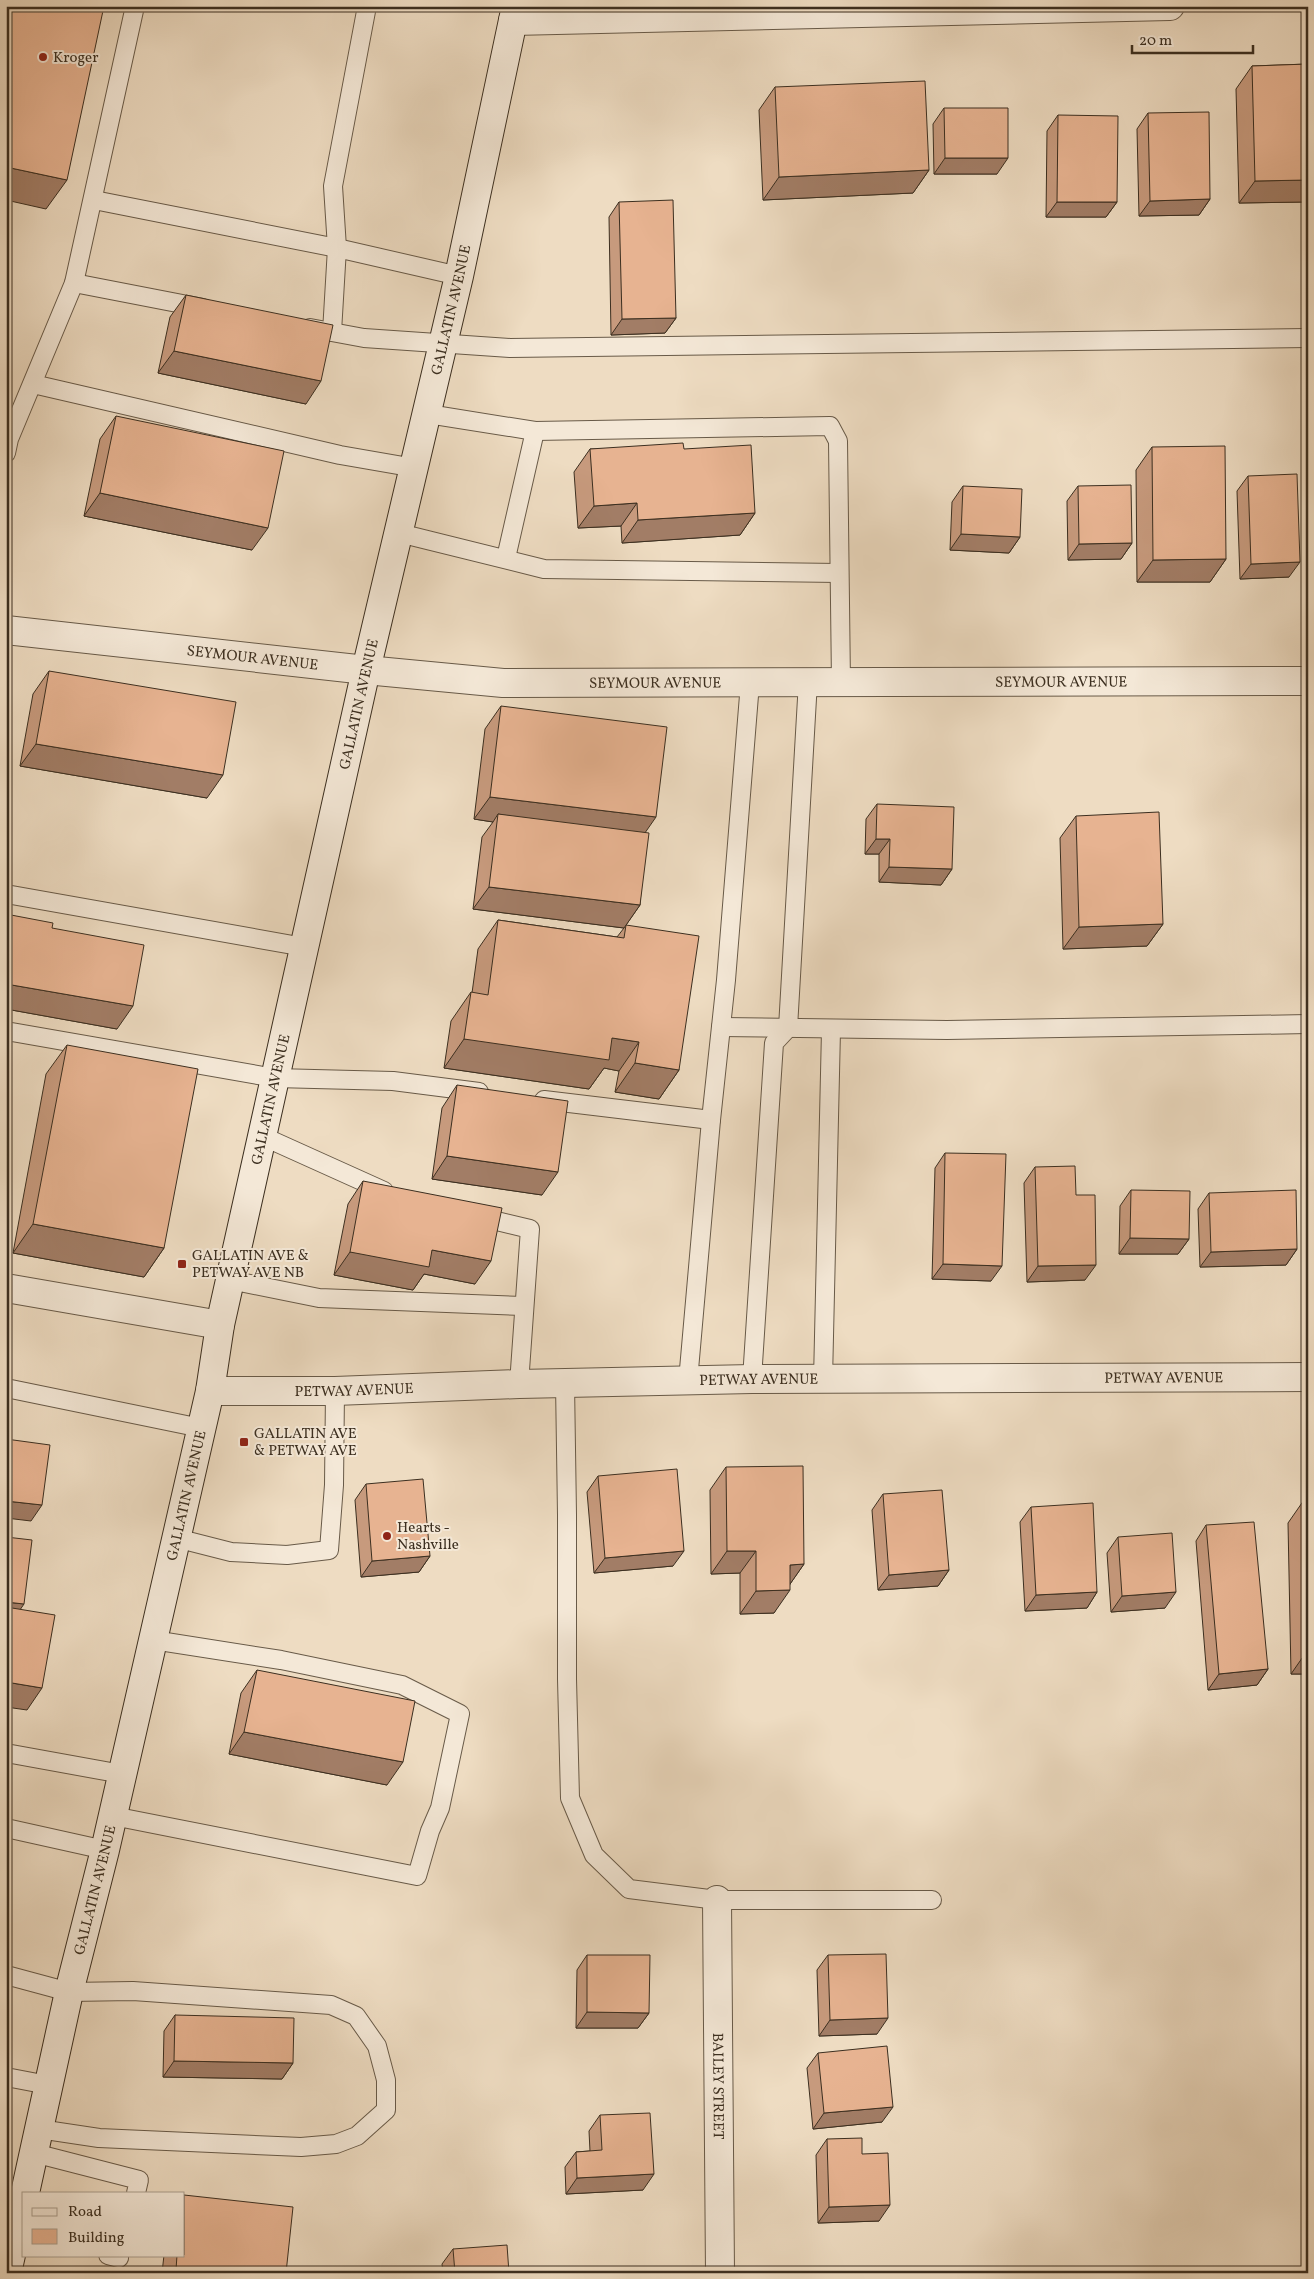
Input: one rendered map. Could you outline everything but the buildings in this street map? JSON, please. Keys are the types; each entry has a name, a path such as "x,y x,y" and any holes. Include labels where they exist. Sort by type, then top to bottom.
{"street":[{"path":"515,14 1170,6"},
{"name":"GALLATIN AVENUE","path":"25,2192 69,1992 113,1816 210,1391 220,1325 366,670 428,414 515,14"},
{"name":"SEYMOUR AVENUE","path":"6,630 366,670 503,683 1308,681"},
{"path":"6,1288 220,1325"},
{"name":"PETWAY AVENUE","path":"210,1391 335,1390 519,1384 752,1380 1308,1377"},
{"name":"BAILEY STREET","path":"717,1900 720,2273"},
{"name":"GALLATIN AVENUE","path":"7,2271 20,2234 22,2214"}],"lane":[{"path":"6,453 9,439 74,283 94,200 135,6"},
{"path":"332,332 337,248 333,186 367,6"},
{"path":"94,200 337,248 459,276"},
{"path":"74,283 218,310"},
{"path":"294,325 364,338 442,345 510,348 1308,338"},
{"path":"33,384 340,455 415,468"},
{"path":"428,414 535,431 830,426 838,441 841,682"},
{"path":"506,558 535,431"},
{"path":"399,533 506,558 544,569 840,573"},
{"path":"752,1380 774,1043 788,1028 808,681"},
{"path":"688,1381 721,1027 750,683"},
{"path":"6,894 304,947"},
{"path":"721,1027 830,1030 947,1030 1308,1024"},
{"path":"823,1380 830,1030"},
{"path":"6,1032 275,1078 393,1081 492,1094"},
{"path":"532,1098 711,1120"},
{"path":"262,1136 384,1192 402,1196"},
{"path":"457,1211 530,1230 523,1306 519,1384"},
{"path":"230,1280 319,1298 523,1306"},
{"path":"564,1384 568,1515 567,1679 570,1798 594,1854 629,1889 717,1900 932,1900"},
{"path":"6,1388 201,1428"},
{"path":"176,1538 231,1552 287,1555 329,1550 334,1485 335,1390"},
{"path":"113,1816 417,1876 430,1831 440,1808 460,1714 402,1685 281,1660 153,1640"},
{"path":"6,1753 122,1774"},
{"path":"6,1828 105,1850"},
{"path":"6,1975 69,1992 133,1991 332,2005 356,2016 377,2046 386,2080 386,2110 358,2136 336,2144 302,2146 100,2138 36,2141"},
{"path":"6,2077 48,2085"},
{"path":"36,2141 139,2180 136,2192"}],"place":[{"name":"Kroger","path":"43,57"},
{"name":"GALLATIN AVE & PETWAY AVE NB","path":"182,1264"},
{"name":"GALLATIN AVE & PETWAY AVE","path":"244,1442"},
{"name":"Hearts - Nashville","path":"387,1536"}]}
